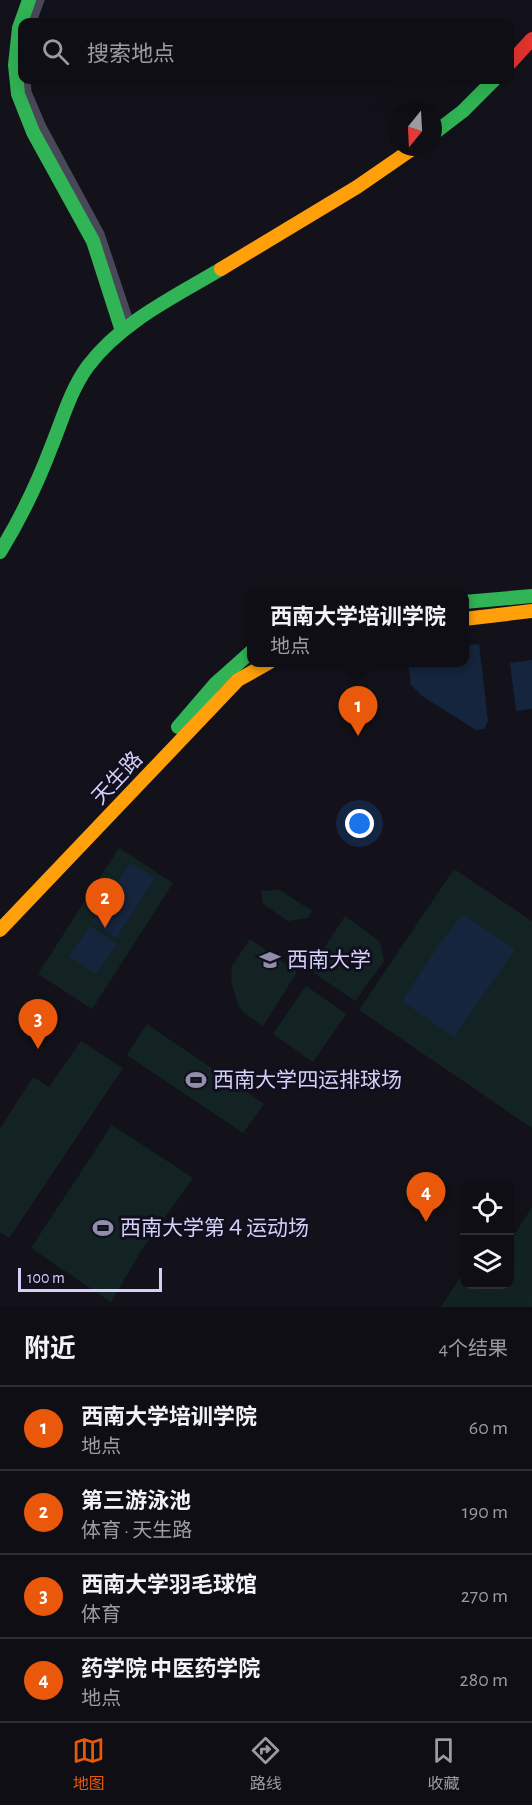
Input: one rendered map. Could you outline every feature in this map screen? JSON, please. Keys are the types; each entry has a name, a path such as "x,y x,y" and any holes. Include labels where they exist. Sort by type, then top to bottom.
{"main road":[{"path":"23,18 29,0"},
{"path":"18,37 15,65 18,94 33,132 93,242 126,328"},
{"path":"514,59 532,39"},
{"path":"442,127 463,111 490,84"},
{"path":"0,552 10,538 34,489 75,388 88,367 126,328 357,187 402,156"},
{"path":"469,602 532,596"},
{"path":"469,619 532,611"},
{"name":"天生路","path":"0,915 137,774 215,684 247,655"},
{"name":"天生路","path":"0,930 238,680 262,667"}],"street":[{"path":"33,18 40,0"},
{"path":"26,84 27,92 42,127 100,234 126,328"}],"shaded area":[{"path":"119,848 173,883 92,1009 38,974"},
{"path":"454,869 532,921 532,1128 359,1010"},
{"path":"280,890 312,911 308,918 288,921 263,904 261,891"},
{"path":"345,916 380,942 384,961 355,1001 310,970"},
{"path":"250,939 297,972 263,1026 244,1013 238,1005 231,982 232,966"},
{"path":"306,986 346,1014 313,1062 273,1034"},
{"name":"西南大学四运排球场","path":"147,1024 264,1104 243,1133 127,1055"},
{"path":"81,1041 123,1068 9,1238 0,1232 0,1129 33,1077 49,1087"},
{"path":"112,1125 193,1178 141,1251 111,1302 31,1248"},
{"path":"532,1207 532,1307 441,1307 460,1277 460,1289 514,1289 514,1235"}],"water":[{"path":"479,644 488,721 484,729 476,730 422,696 411,685 409,667 469,667 469,645"},
{"path":"532,660 532,709 516,711 510,663"},
{"path":"130,863 155,878 116,938 92,922"},
{"path":"463,914 515,949 454,1037 402,1001 441,942"},
{"path":"90,926 117,944 96,974 69,956"}],"traffic: fast":[{"path":"23,18 29,0"},
{"path":"18,37 15,65 18,94 33,132 93,241 122,331"},
{"path":"442,127 463,111 490,84"},
{"path":"0,552 29,500 72,394 88,366 101,350 132,323 221,269"},
{"path":"469,602 532,596"},
{"path":"178,727 215,684 247,655"}],"traffic: slow":[{"path":"221,269 357,187 402,156"},
{"path":"469,618 532,611"},
{"path":"0,930 238,680 261,667"}],"traffic: jam":[{"path":"514,59 532,39"}],"place":[{"name":"西南大学培训学院","path":"358,736"},
{"name":"第三游泳池","path":"105,928"},
{"name":"西南大学","path":"270,960"},
{"name":"西南大学羽毛球馆","path":"38,1049"},
{"name":"西南大学四运排球场","path":"196,1080"},
{"name":"药学院 中医药学院","path":"426,1222"},
{"name":"西南大学第４运动场","path":"103,1228"}]}
